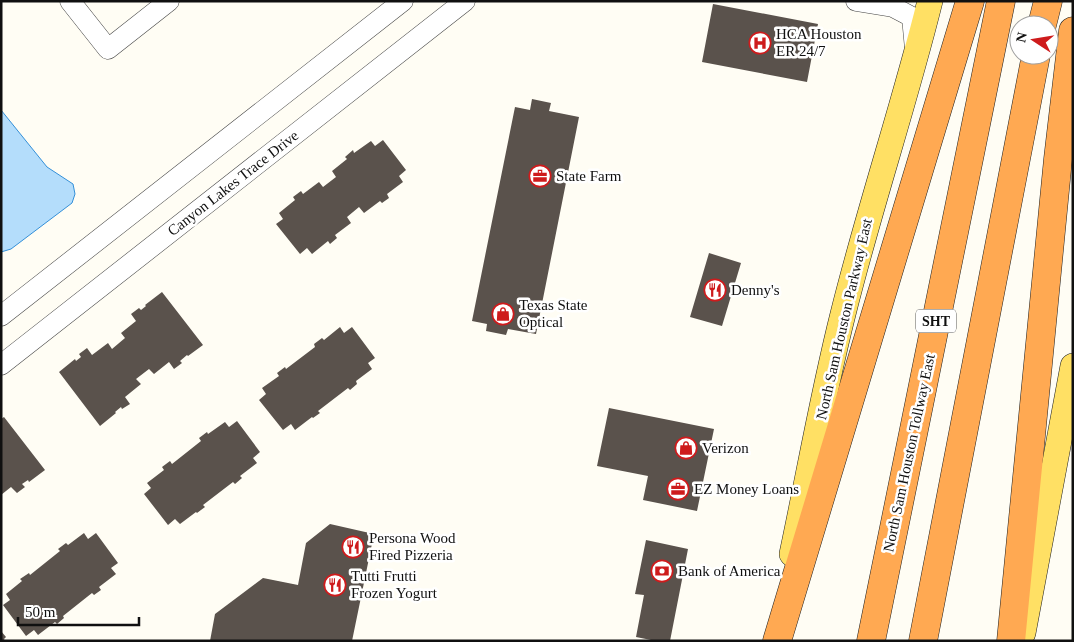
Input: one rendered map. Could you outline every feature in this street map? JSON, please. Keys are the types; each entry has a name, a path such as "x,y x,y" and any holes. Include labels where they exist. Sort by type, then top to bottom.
{"highway":[{"path":"776,641 970,1"},
{"name":"North Sam Houston Tollway East","path":"871,641 1001,1"},
{"path":"1044,15 1048,1"},
{"path":"1011,641 1057,169 1073,31"},
{"path":"923,641 1034,65"}],"main road":[{"name":"North Sam Houston Parkway East","path":"776,641 842,315 872,206 916,60 930,1"},
{"path":"1021,641 1070,401 1073,366"}],"street":[{"path":"70,1 108,48 169,1"},
{"path":"1,316 403,1"},
{"name":"Canyon Lakes Trace Drive","path":"1,365 465,1"},
{"path":"856,1 893,7 912,17 916,60"}],"water":[{"path":"1,110 47,167 73,184 75,194 72,203 11,249 1,252"}],"building":[{"name":"HCA Houston ER 24/7","path":"713,4 818,24 807,82 702,62"},
{"path":"532,99 551,103 549,111 579,117 536,334 508,329 506,335 486,331 487,324 472,321 515,107 530,110"},
{"path":"383,140 406,170 399,176 403,182 387,194 389,198 382,203 380,201 364,213 359,207 347,217 351,223 335,235 337,238 330,244 328,241 312,254 307,248 300,254 276,224 283,219 279,213 295,200 293,197 301,191 303,194 319,182 323,187 336,177 332,171 347,159 345,157 353,150 354,153 371,141 375,146"},
{"name":"Denny's","path":"709,253 741,263 722,326 690,317"},
{"path":"162,292 203,345 187,355 180,361 182,363 174,369 169,362 154,374 149,369 136,379 141,384 125,397 130,404 122,409 121,407 100,426 59,372 75,359 76,361 81,357 79,354 87,348 92,355 108,343 112,349 125,338 121,333 136,321 131,314 139,308 141,310"},
{"path":"340,327 344,333 352,327 375,358 368,363 372,369 356,381 357,384 350,390 348,388 318,411 320,413 313,418 295,430 291,424 283,430 259,400 266,394 262,388 279,376 277,373 285,367 286,369 315,347 314,344 322,338 324,340"},
{"path":"609,408 714,429 697,511 643,500 648,476 597,466"},
{"path":"4,417 45,470 29,482 28,480 22,484 25,487 17,493 11,487 1,495 1,419"},
{"path":"237,421 260,452 253,458 257,463 240,476 242,478 235,484 233,482 203,505 205,507 197,513 180,524 175,519 168,525 144,494 151,488 147,483 164,470 162,467 170,461 172,464 201,441 199,438 207,432 208,434 225,422 229,427"},
{"path":"330,524 374,534 352,641 210,641 215,614 263,578 298,585 306,543"},
{"path":"84,533 88,539 96,533 118,563 111,568 116,574 99,587 101,590 94,595 92,593 63,616 64,618 57,624 55,622 38,635 34,630 26,636 3,605 10,600 6,594 22,581 20,579 29,573 30,575 60,551 58,549 66,543 68,545"},
{"name":"Bank of America","path":"646,540 688,549 670,641 656,641 636,637 644,595 635,594"},
{"path":"1,631 6,637 5,641 1,641"}],"place":[{"name":"HCA Houston ER 24/7","path":"760,43"},
{"name":"State Farm","path":"540,176"},
{"name":"Denny's","path":"715,290"},
{"name":"Texas State Optical","path":"503,314"},
{"name":"Verizon","path":"686,448"},
{"name":"EZ Money Loans","path":"678,489"},
{"name":"Persona Wood Fired Pizzeria","path":"353,547"},
{"name":"Bank of America","path":"662,571"},
{"name":"Tutti Frutti Frozen Yogurt","path":"335,585"}]}
